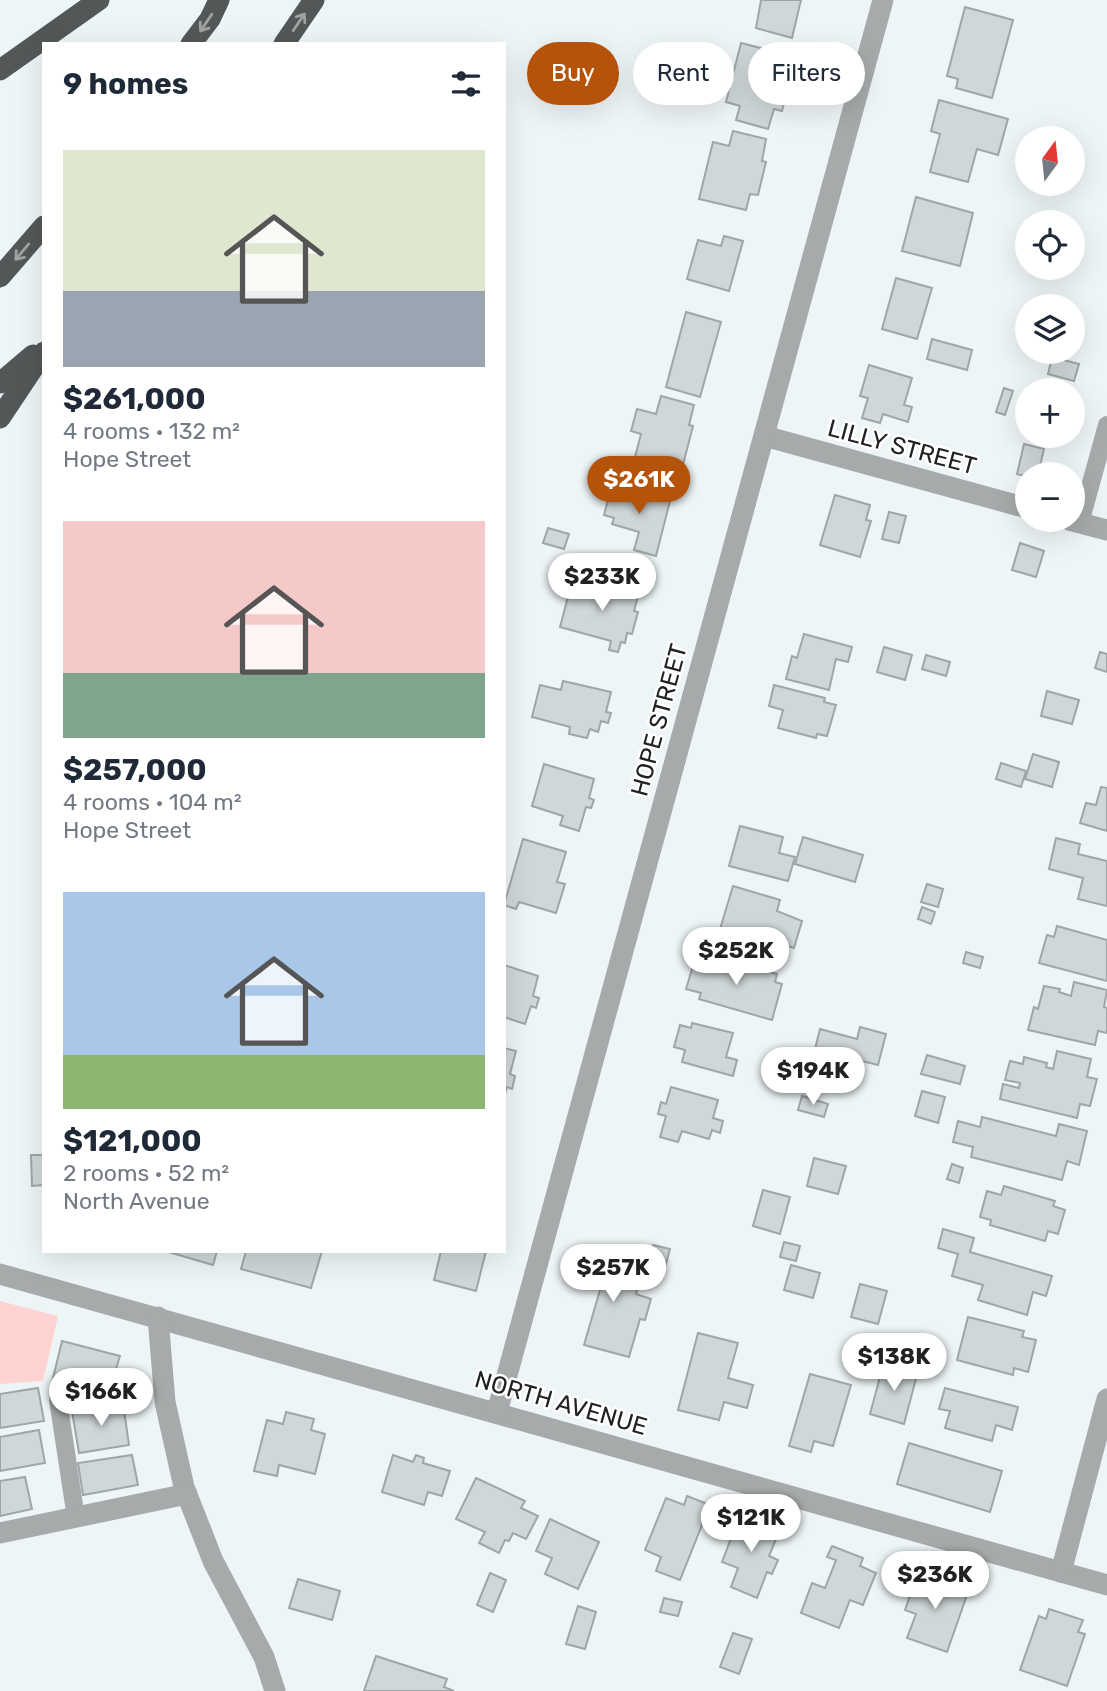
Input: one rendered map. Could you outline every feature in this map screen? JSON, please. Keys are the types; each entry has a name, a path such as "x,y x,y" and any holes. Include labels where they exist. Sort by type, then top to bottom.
{"highway":[{"path":"0,70 99,0"},
{"path":"193,42 210,19 219,0"},
{"path":"285,42 314,0"},
{"path":"0,277 42,228"},
{"path":"0,383 42,348"},
{"path":"0,418 42,355"}],"street":[{"name":"HOPE STREET","path":"497,1412 883,0"},
{"name":"LILLY STREET","path":"764,436 1015,505"},
{"path":"1085,524 1107,530"},
{"name":"NORTH AVENUE","path":"0,1274 1107,1585"},
{"path":"158,1317 165,1402 187,1494 213,1561 264,1657 275,1691"},
{"path":"1061,1572 1107,1399"},
{"path":"0,1534 187,1494"}],"lane":[{"path":"1085,491 1107,425"},
{"path":"58,1399 76,1518"}],"shaded area":[{"path":"0,1301 58,1316 43,1381 0,1384"}],"building":[{"path":"761,0 801,0 792,38 756,28"},
{"path":"965,7 1013,20 992,98 956,88 958,79 947,76"},
{"path":"741,43 748,45 748,105 784,105 782,111 774,109 768,129 736,120 740,106 734,104 734,71"},
{"path":"939,100 1008,119 998,155 977,149 968,182 930,172 940,134 931,131"},
{"path":"733,131 766,139 762,161 766,162 758,195 750,194 746,210 699,199 713,142 729,146"},
{"path":"916,197 973,213 960,266 902,251"},
{"path":"724,236 743,241 729,291 687,279 698,240 721,246"},
{"path":"896,278 932,288 917,339 882,329"},
{"path":"686,312 721,322 700,397 666,387"},
{"path":"932,339 972,350 967,370 927,359"},
{"path":"1050,364 1079,364 1075,378 1048,374"},
{"path":"869,365 912,378 904,405 912,407 908,422 883,414 880,423 862,418 868,398 860,396"},
{"path":"1004,388 1013,391 1005,415 996,412"},
{"path":"661,396 694,405 689,425 693,426 678,484 631,472 641,434 631,431 637,409 656,414"},
{"path":"1023,448 1044,449 1041,462 1020,462"},
{"path":"612,485 670,501 656,556 634,550 639,532 612,524 614,518 604,515"},
{"path":"835,495 870,505 866,520 871,521 860,557 820,545"},
{"path":"889,512 906,516 899,543 882,539"},
{"path":"548,528 569,534 564,549 543,543"},
{"path":"1020,543 1044,551 1036,577 1012,570"},
{"path":"592,580 639,592 634,611 638,612 632,634 627,633 625,643 621,642 618,652 609,650 611,641 560,627 570,589 588,594"},
{"path":"804,634 852,647 848,662 836,659 829,690 786,679 792,656 797,658"},
{"path":"884,647 912,655 905,680 877,672"},
{"path":"1100,652 1107,654 1107,672 1095,668"},
{"path":"926,655 950,662 946,676 922,669"},
{"path":"563,681 611,692 606,712 611,713 608,723 601,721 598,732 590,729 587,738 569,734 570,727 532,717 540,685 561,690"},
{"path":"774,685 825,698 824,702 836,705 827,736 817,734 816,738 778,728 783,710 769,706"},
{"path":"1047,691 1079,700 1072,724 1041,716"},
{"path":"1033,754 1059,762 1052,787 1025,779"},
{"path":"1001,763 1026,771 1021,787 996,779"},
{"path":"544,764 594,779 589,798 594,800 591,808 586,807 579,831 560,825 563,816 532,806"},
{"path":"1101,787 1107,788 1107,831 1080,823 1086,803 1096,805"},
{"path":"740,826 783,837 779,853 795,857 788,881 729,866"},
{"path":"803,837 863,855 855,882 795,864"},
{"path":"1056,838 1080,844 1078,854 1107,861 1107,906 1078,899 1083,878 1049,869"},
{"path":"523,839 566,852 557,882 565,884 556,913 519,902 516,909 506,906"},
{"path":"927,884 943,889 938,907 921,902"},
{"path":"733,886 780,900 777,911 802,921 794,948 748,934 744,947 717,939"},
{"path":"922,907 935,912 931,924 918,919"},
{"path":"1057,926 1107,940 1107,981 1039,963 1047,935 1054,937"},
{"path":"966,952 983,957 980,968 963,963"},
{"path":"709,956 777,974 775,982 782,984 772,1020 699,999 701,993 686,989 695,959 707,963"},
{"path":"506,966 538,976 533,996 539,998 536,1008 531,1006 525,1024 506,1018"},
{"path":"1074,982 1107,990 1104,1007 1107,1008 1107,1033 1098,1031 1095,1045 1028,1030 1034,1007 1038,1009 1044,986 1060,989 1059,992 1071,996"},
{"path":"692,1023 733,1033 726,1057 737,1060 733,1076 682,1062 685,1050 674,1047 680,1025 691,1028"},
{"path":"860,1027 886,1034 878,1065 815,1049 820,1029 857,1039"},
{"path":"506,1048 516,1051 510,1074 515,1076 512,1089 507,1087 506,1091"},
{"path":"1057,1051 1091,1059 1087,1077 1097,1079 1090,1106 1080,1104 1077,1118 1000,1099 1003,1084 1019,1088 1020,1083 1005,1080 1010,1061 1023,1064 1024,1057 1047,1063 1046,1067 1053,1069"},
{"path":"927,1055 965,1066 960,1084 921,1074"},
{"path":"671,1087 718,1100 713,1118 723,1121 720,1133 712,1130 709,1139 682,1131 678,1142 660,1137 666,1116 658,1114 661,1102 666,1104"},
{"path":"922,1091 945,1097 938,1123 915,1116"},
{"path":"802,1096 828,1104 824,1117 798,1110"},
{"path":"982,1117 1056,1136 1059,1124 1087,1131 1079,1165 1067,1161 1062,1180 971,1157 973,1147 953,1142 958,1121 980,1127"},
{"path":"31,1155 42,1155 42,1185 32,1186"},
{"path":"814,1158 846,1166 838,1194 807,1186"},
{"path":"952,1164 963,1168 959,1183 947,1179"},
{"path":"1004,1186 1055,1201 1053,1206 1065,1210 1058,1234 1048,1231 1045,1241 990,1225 991,1220 980,1217 987,1191 1001,1195"},
{"path":"763,1190 790,1197 780,1234 753,1226"},
{"path":"943,1229 974,1238 970,1252 1052,1276 1046,1296 1033,1292 1027,1315 978,1300 983,1285 952,1276 958,1254 938,1248"},
{"path":"784,1242 800,1246 796,1261 780,1257"},
{"path":"653,1245 670,1249 662,1278 646,1273"},
{"path":"579,1250 608,1258 606,1263 642,1274 636,1294 651,1299 645,1320 640,1319 629,1357 584,1345 602,1283 572,1274"},
{"path":"172,1253 216,1253 213,1265"},
{"path":"245,1253 321,1253 311,1288 241,1269"},
{"path":"441,1253 486,1253 476,1291 434,1280"},
{"path":"791,1265 820,1273 813,1298 784,1290"},
{"path":"860,1284 887,1291 878,1324 851,1317"},
{"path":"968,1317 1024,1331 1022,1337 1036,1340 1028,1372 1014,1368 1013,1375 957,1360"},
{"path":"698,1333 738,1343 728,1378 753,1385 747,1408 724,1402 719,1420 678,1410"},
{"path":"62,1341 120,1356 107,1398 52,1382"},
{"path":"884,1362 918,1371 904,1424 870,1414"},
{"path":"810,1374 851,1385 833,1446 814,1441 811,1452 789,1446"},
{"path":"38,1388 44,1421 0,1428 0,1394"},
{"path":"945,1388 1018,1407 1012,1430 996,1425 992,1441 945,1428 950,1411 939,1409"},
{"path":"123,1403 129,1445 79,1453 72,1411"},
{"path":"286,1412 314,1419 311,1430 325,1434 315,1474 279,1465 277,1476 254,1471 267,1420 283,1424"},
{"path":"39,1430 45,1463 0,1471 0,1437"},
{"path":"909,1443 1002,1471 990,1512 897,1484"},
{"path":"132,1455 138,1485 83,1495 78,1463"},
{"path":"393,1455 413,1462 416,1455 424,1458 423,1463 450,1471 442,1496 428,1492 424,1505 382,1492"},
{"path":"25,1477 32,1509 0,1516 0,1481"},
{"path":"476,1478 525,1501 521,1508 538,1516 526,1539 513,1533 509,1541 505,1540 499,1553 479,1543 485,1532 456,1519"},
{"path":"687,1496 710,1505 680,1580 656,1571 661,1557 645,1550 666,1498 684,1505"},
{"path":"741,1512 774,1525 769,1536 776,1539 769,1556 778,1560 772,1574 767,1572 757,1598 731,1587 738,1568 722,1562"},
{"path":"550,1519 599,1542 578,1589 545,1574 552,1558 536,1551"},
{"path":"832,1546 863,1558 860,1566 876,1573 863,1605 850,1600 839,1628 801,1613 812,1583 825,1588 836,1560 827,1557"},
{"path":"490,1573 506,1580 493,1612 477,1605"},
{"path":"926,1573 964,1586 961,1593 967,1595 947,1652 907,1638 916,1614 905,1610 915,1581 922,1583"},
{"path":"298,1579 340,1591 332,1620 289,1608"},
{"path":"664,1598 682,1602 678,1616 660,1612"},
{"path":"578,1606 596,1612 585,1649 566,1644"},
{"path":"1049,1609 1083,1620 1078,1632 1085,1634 1067,1686 1020,1670 1039,1616 1046,1619"},
{"path":"733,1633 752,1639 739,1674 720,1667"},
{"path":"376,1656 447,1679 444,1687 454,1691 364,1691"}]}
